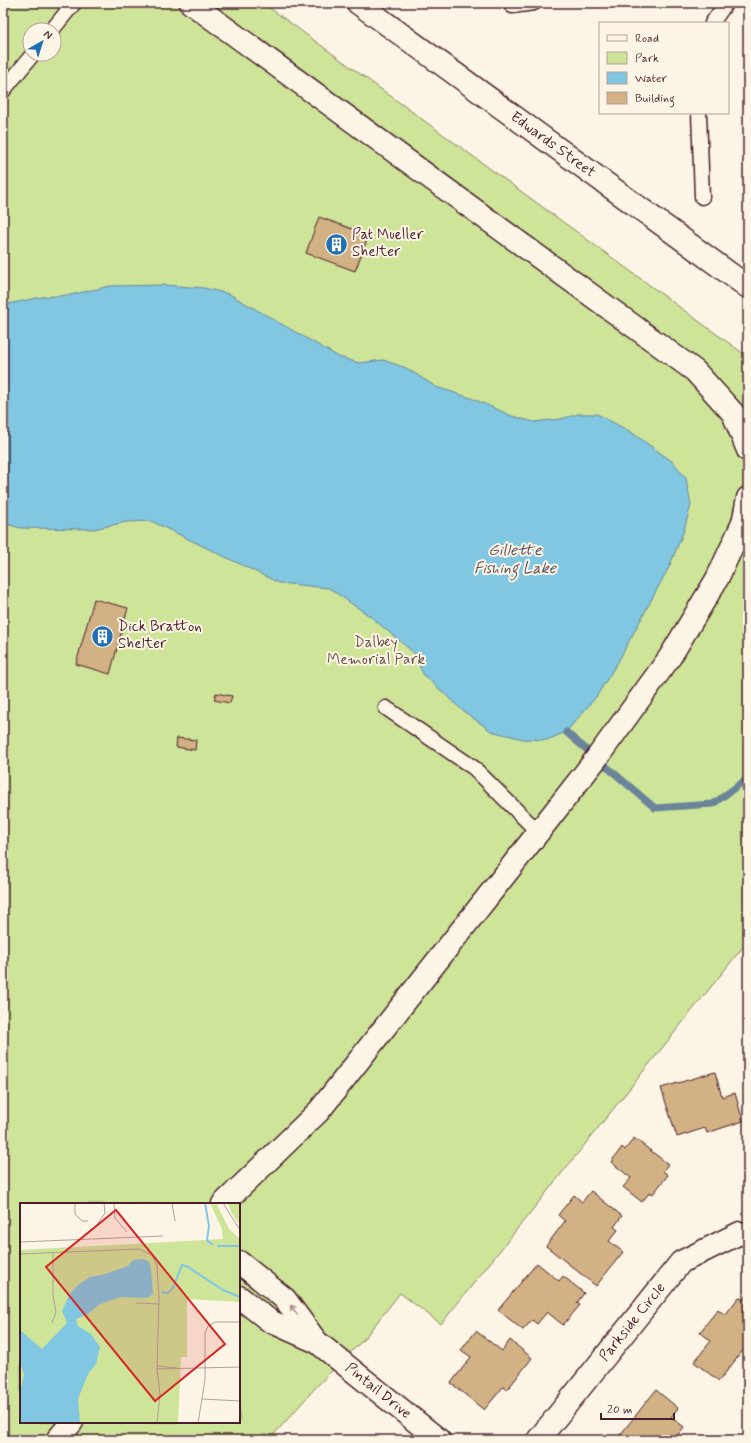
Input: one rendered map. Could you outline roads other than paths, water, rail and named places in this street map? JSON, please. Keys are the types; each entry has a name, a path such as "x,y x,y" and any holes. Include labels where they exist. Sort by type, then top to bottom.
{"street":[{"path":"191,3 695,371 733,413 748,450"},
{"name":"Edwards Street","path":"358,3 748,287"},
{"path":"224,1203 319,1111 596,759 670,657 717,579 743,523 748,498"},
{"name":"Parkside Circle","path":"538,1440 681,1262 740,1233 748,1235"},
{"name":"Pintail Drive","path":"240,1263 285,1299 317,1342"},
{"name":"Pintail Drive","path":"240,1299 270,1320 317,1342 439,1440"},
{"path":"57,1440 71,1423"}],"lane":[{"path":"59,22 74,3"},
{"path":"512,6 534,3"},
{"path":"713,22 726,3"},
{"path":"3,91 26,62"},
{"path":"699,114 702,197"},
{"path":"386,708 474,768 539,833"}],"water":[{"name":"Gillette Fishing Lake","path":"164,285 204,288 229,294 339,357 359,363 383,360 406,368 436,387 471,398 512,416 534,422 561,419 578,414 597,414 631,432 673,462 686,478 691,505 683,533 669,567 619,660 596,697 566,732 547,740 523,739 491,731 462,710 423,674 414,653 371,617 329,588 279,583 151,521 126,522 94,529 20,528 3,523 3,305 42,297 70,295 110,286"}],"waterway":[{"path":"566,732 655,808 713,804 748,778"}],"place":[{"name":"Pat Mueller Shelter","path":"337,244"},
{"name":"Dick Bratton Shelter","path":"102,636"}],"park label":[{"name":"Dalbey Memorial Park","path":"376,652"}]}
